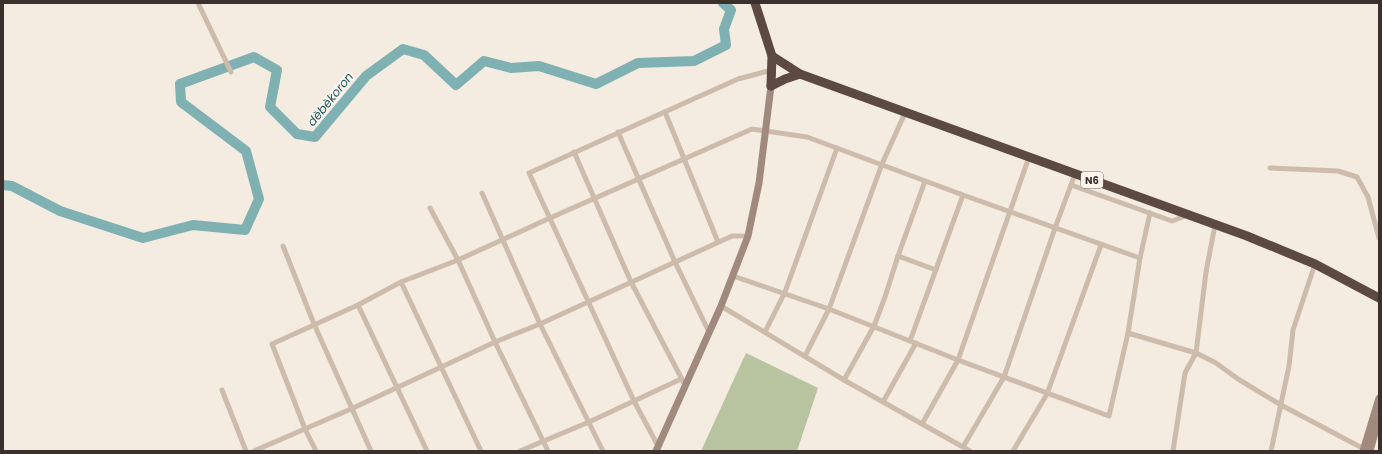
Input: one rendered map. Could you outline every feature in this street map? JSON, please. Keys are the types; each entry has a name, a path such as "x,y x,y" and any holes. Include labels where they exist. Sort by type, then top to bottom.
{"highway":[{"path":"755,3 772,56 771,86"},
{"name":"N6","path":"772,56 800,74 1189,214 1253,239 1315,264 1379,298"},
{"path":"771,86 800,74"}],"main road":[{"path":"657,448 683,382 721,306 748,236 759,183 771,86"},
{"path":"1366,450 1379,398"},
{"path":"1366,450 1379,418"}],"street":[{"path":"198,3 231,72"},
{"path":"657,448 529,173 738,79 772,70"},
{"path":"665,112 718,242"},
{"path":"805,356 829,309 882,164 905,113"},
{"path":"316,451 305,429 272,344 358,305 401,282 503,241 550,218 752,129 808,137 963,196 1140,258"},
{"path":"618,132 675,262 709,332"},
{"path":"765,332 785,292 837,148"},
{"path":"520,451 634,401 683,382 631,282 574,152"},
{"path":"922,424 958,360 1029,157"},
{"path":"1270,168 1338,171 1357,177 1368,197 1379,238"},
{"path":"963,447 1004,377 1075,174"},
{"path":"844,380 874,326 925,181"},
{"path":"1071,185 1172,221 1189,214"},
{"path":"482,193 540,324 603,451"},
{"path":"910,341 963,196"},
{"path":"430,208 458,260 495,342 548,451"},
{"path":"733,276 785,292 958,360 1109,416 1128,333 1140,258 1150,213"},
{"path":"1171,450 1185,373 1196,352 1206,272 1215,225"},
{"path":"254,451 398,388 495,342 540,324 718,242 732,236 748,236"},
{"path":"1014,451 1047,394 1100,245"},
{"path":"283,246 314,324 371,451"},
{"path":"898,256 936,270"},
{"path":"1271,451 1289,366 1292,330 1315,264"},
{"path":"401,282 481,451"},
{"path":"358,305 427,451"},
{"path":"721,306 844,380 970,451"},
{"path":"1128,333 1196,352 1216,363 1238,379 1281,405 1366,450"},
{"path":"883,402 916,343"},
{"path":"222,390 246,451"}],"green space":[{"path":"746,353 818,388 797,451 701,451"}],"waterway":[{"name":"dèbèkoron","path":"3,185 12,186 60,211 143,238 193,225 245,230 259,199 246,151 181,102 180,84 254,57 277,70 270,107 297,134 315,137 366,76 403,49 424,55 456,85 484,61 511,68 539,66 596,84 638,63 694,61 726,45 724,29 731,10 723,3"}]}
